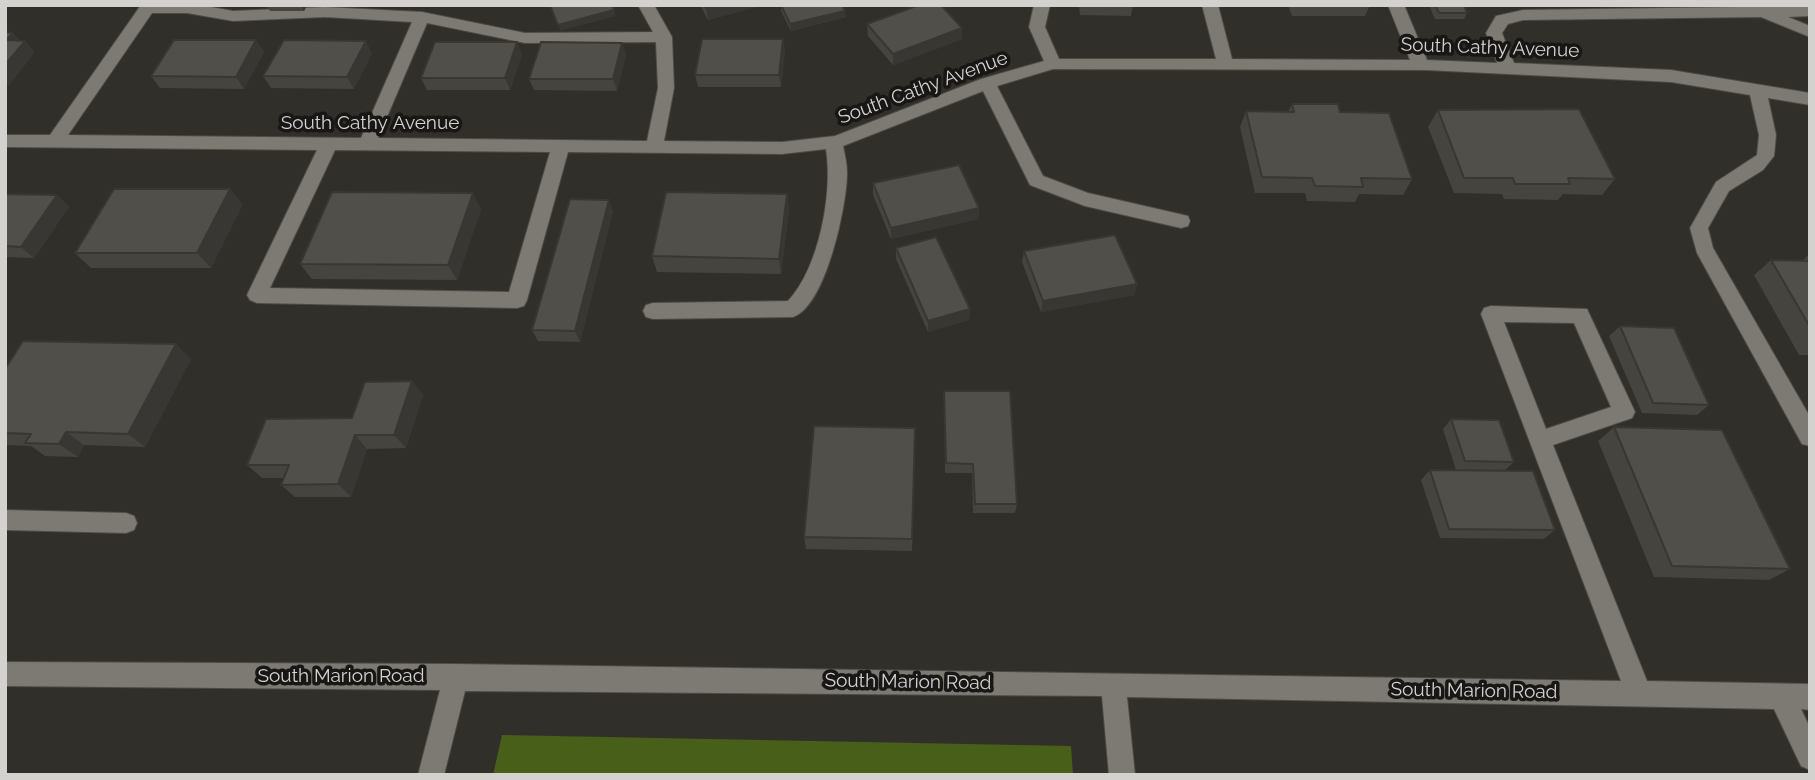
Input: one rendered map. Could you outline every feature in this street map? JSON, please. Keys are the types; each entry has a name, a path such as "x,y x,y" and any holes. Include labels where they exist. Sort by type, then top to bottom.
{"street":[{"path":"646,5 664,37 666,89 654,147"},
{"path":"1042,5 1037,27 1053,64"},
{"path":"1210,5 1225,63"},
{"path":"1396,5 1421,65"},
{"path":"55,141 148,6 187,8 233,16 325,12 422,17 525,38 664,37"},
{"path":"1508,69 1494,33 1502,20 1523,15 1810,11"},
{"path":"1763,12 1810,32"},
{"path":"367,144 422,17"},
{"name":"South Cathy Avenue","path":"5,141 782,148 834,143 987,83 1053,64 1421,65 1671,76 1810,99"},
{"path":"987,83 1036,180 1085,199 1181,221"},
{"path":"1758,91 1768,138 1767,153 1758,166 1728,181 1714,198 1699,228 1704,248 1810,436"},
{"path":"653,311 793,309 800,304 811,288 834,204 838,174 834,143"},
{"path":"329,144 257,295 517,300 561,146"},
{"path":"1541,440 1624,412 1580,315 1491,314 1639,694"},
{"path":"5,520 126,523"},
{"name":"South Marion Road","path":"5,674 1113,684 1810,697"},
{"path":"431,775 456,676"},
{"path":"1113,684 1122,775"},
{"path":"1782,696 1810,757"}],"green space":[{"path":"502,735 1071,746 1073,775 493,775"}],"building":[{"path":"550,5 612,5 614,10 558,25"},
{"path":"781,5 842,5 845,11 790,24"},
{"path":"919,5 941,5 962,28 893,54 867,24"},
{"path":"1435,5 1464,5 1467,13 1439,13"},
{"path":"5,32 13,33 6,40 25,41 5,65"},
{"path":"702,39 783,39 779,75 695,75"},
{"path":"174,40 256,40 236,77 151,76"},
{"path":"284,40 366,41 347,77 263,76"},
{"path":"435,42 517,42 505,78 421,78"},
{"path":"541,42 622,43 613,79 529,79"},
{"path":"1292,104 1338,104 1340,112 1389,113 1412,179 1361,178 1363,187 1315,186 1312,178 1262,177 1246,111 1294,112"},
{"path":"1579,109 1615,179 1568,178 1570,184 1515,184 1513,178 1464,178 1438,110"},
{"path":"959,165 979,208 891,228 873,183"},
{"path":"114,189 230,189 197,253 75,253"},
{"path":"332,192 473,193 448,265 300,264"},
{"path":"666,192 787,194 779,259 652,256"},
{"path":"5,194 57,195 21,247 5,246"},
{"path":"570,199 609,200 575,331 532,330"},
{"path":"1115,235 1137,284 1043,301 1024,251"},
{"path":"936,237 970,309 928,321 896,248"},
{"path":"1771,260 1810,261 1810,327"},
{"path":"1620,326 1674,328 1709,405 1653,403"},
{"path":"23,341 176,344 128,434 66,432 59,444 25,443 31,434 5,433 5,369"},
{"path":"412,381 394,435 355,435 338,484 281,485 289,465 247,465 266,419 352,418 365,382"},
{"path":"944,391 1010,391 1017,504 975,504 973,464 946,463"},
{"path":"1451,419 1499,420 1514,462 1465,461"},
{"path":"814,426 915,428 912,539 804,537"},
{"path":"1614,427 1722,430 1790,569 1672,566"},
{"path":"1430,470 1533,471 1555,530 1449,529"}]}
